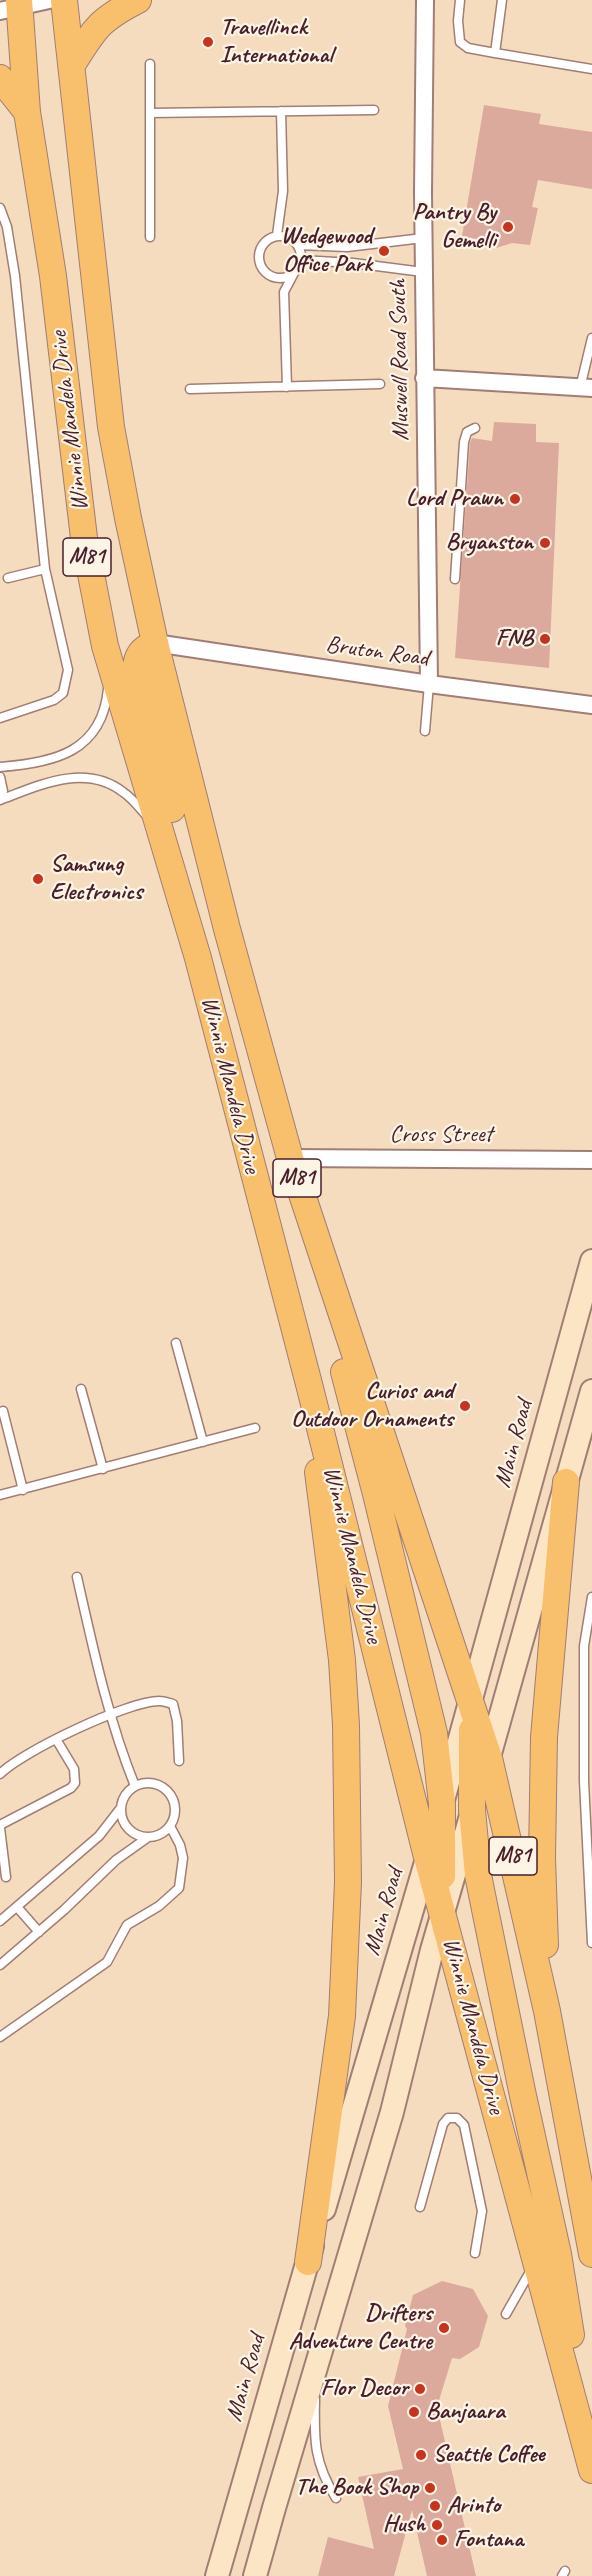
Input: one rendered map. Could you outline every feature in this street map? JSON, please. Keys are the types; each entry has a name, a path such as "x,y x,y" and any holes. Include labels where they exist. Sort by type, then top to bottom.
{"main road":[{"name":"Winnie Mandela Drive","path":"64,0 111,427 155,643 227,929 290,1158 489,1758 547,2011 592,2254"},
{"path":"72,65 88,39 105,18 138,0"},
{"name":"Winnie Mandela Drive","path":"13,6 53,276 84,537 111,665 198,958 310,1388 427,1857 591,2467"},
{"path":"0,78 27,112"},
{"path":"155,643 147,646 138,656 136,670 204,934 198,958"},
{"name":"Main Road","path":"217,2576 427,1857 592,1261"},
{"path":"331,1284 340,1358 379,1505 434,1733 442,1804 443,1912"},
{"path":"308,2262 342,2016 348,1882 348,1787 342,1660 321,1503 310,1388"},
{"path":"255,2576 392,2112 443,1912 489,1758 592,1391"},
{"path":"547,2011 542,1858 544,1737 566,1482"},
{"path":"471,1702 472,1810 478,1875 558,2254 591,2467"}],"street":[{"path":"13,6 49,0"},
{"name":"Muswell Road South","path":"425,0 423,272 429,684"},
{"path":"424,378 586,388"},
{"name":"Bruton Road","path":"155,643 429,684 592,705"},
{"name":"Cross Street","path":"290,1158 592,1160"}],"lane":[{"path":"460,0 458,21 460,42 468,48 592,69"},
{"path":"495,53 502,0"},
{"path":"150,64 150,237"},
{"path":"150,113 374,110"},
{"path":"281,111 281,236"},
{"path":"0,208 7,227 15,276 45,569 68,670 67,685 63,693 54,700 0,718"},
{"path":"281,236 298,245 329,248 423,238"},
{"path":"281,236 264,243 258,258 265,272 284,292"},
{"path":"287,387 284,292 301,260 298,245"},
{"path":"329,248 329,261"},
{"path":"301,260 423,272"},
{"path":"271,276 287,277 294,273"},
{"path":"586,388 592,338"},
{"path":"190,389 380,384"},
{"path":"456,579 464,442 467,432 475,428"},
{"path":"8,578 45,569"},
{"path":"0,767 39,762 61,756 78,748 94,734 107,702 111,665"},
{"path":"425,730 429,684"},
{"path":"0,800 36,787 80,776 92,777 106,781 124,792 161,830"},
{"path":"0,777 3,792 0,800"},
{"path":"176,1343 203,1442"},
{"path":"81,1389 103,1469"},
{"path":"3,1411 23,1490"},
{"path":"0,1495 255,1428"},
{"path":"76,1577 109,1714 117,1742 135,1786"},
{"path":"592,1597 585,1646 585,1781 592,1943"},
{"path":"0,1774 8,1766 56,1739 109,1714 159,1701 173,1704 177,1721 179,1761"},
{"path":"6,1877 0,1826 71,1788 75,1783 74,1770 56,1739"},
{"path":"0,1965 117,1860 147,1838 156,1836 170,1826 175,1809 169,1792 153,1784 135,1786 122,1800 120,1809 121,1817 131,1832 147,1838"},
{"path":"0,1921 99,1836 120,1809"},
{"path":"0,2037 107,1962 127,1925 159,1906 178,1888 183,1858 180,1845 170,1826"},
{"path":"17,1907 39,1932"},
{"path":"420,2207 443,2124 448,2118 457,2118 464,2125 482,2205 476,2253"},
{"path":"507,2314 536,2261"},
{"path":"317,2370 316,2452 322,2476 336,2498"}],"building":[{"path":"484,105 541,114 539,124 592,132 592,189 538,180 532,207 538,208 530,245 512,243 496,248 479,240 462,236"},
{"path":"494,422 536,424 536,442 559,443 549,668 455,658 470,443 472,438 492,441"},
{"path":"442,2281 473,2289 488,2316 479,2347 460,2359 452,2358 437,2407 476,2576 427,2576 412,2510 394,2576 318,2576 328,2537 374,2549 358,2477 403,2469 388,2406 413,2295"}],"place":[{"name":"Travellinck International","path":"208,42"},
{"name":"Pantry By Gemelli","path":"508,227"},
{"name":"Wedgewood Office Park","path":"384,251"},
{"name":"Lord Prawn","path":"515,499"},
{"name":"Bryanston","path":"545,543"},
{"name":"FNB","path":"545,639"},
{"name":"Samsung Electronics","path":"38,879"},
{"name":"Curios and Outdoor Ornaments","path":"465,1406"},
{"name":"Drifters Adventure Centre","path":"444,2328"},
{"name":"Flor Decor","path":"420,2389"},
{"name":"Banjaara","path":"414,2412"},
{"name":"Seattle Coffee","path":"421,2455"},
{"name":"The Book Shop","path":"430,2488"},
{"name":"Arinto","path":"435,2506"},
{"name":"Hush","path":"437,2525"},
{"name":"Fontana","path":"442,2540"}]}
